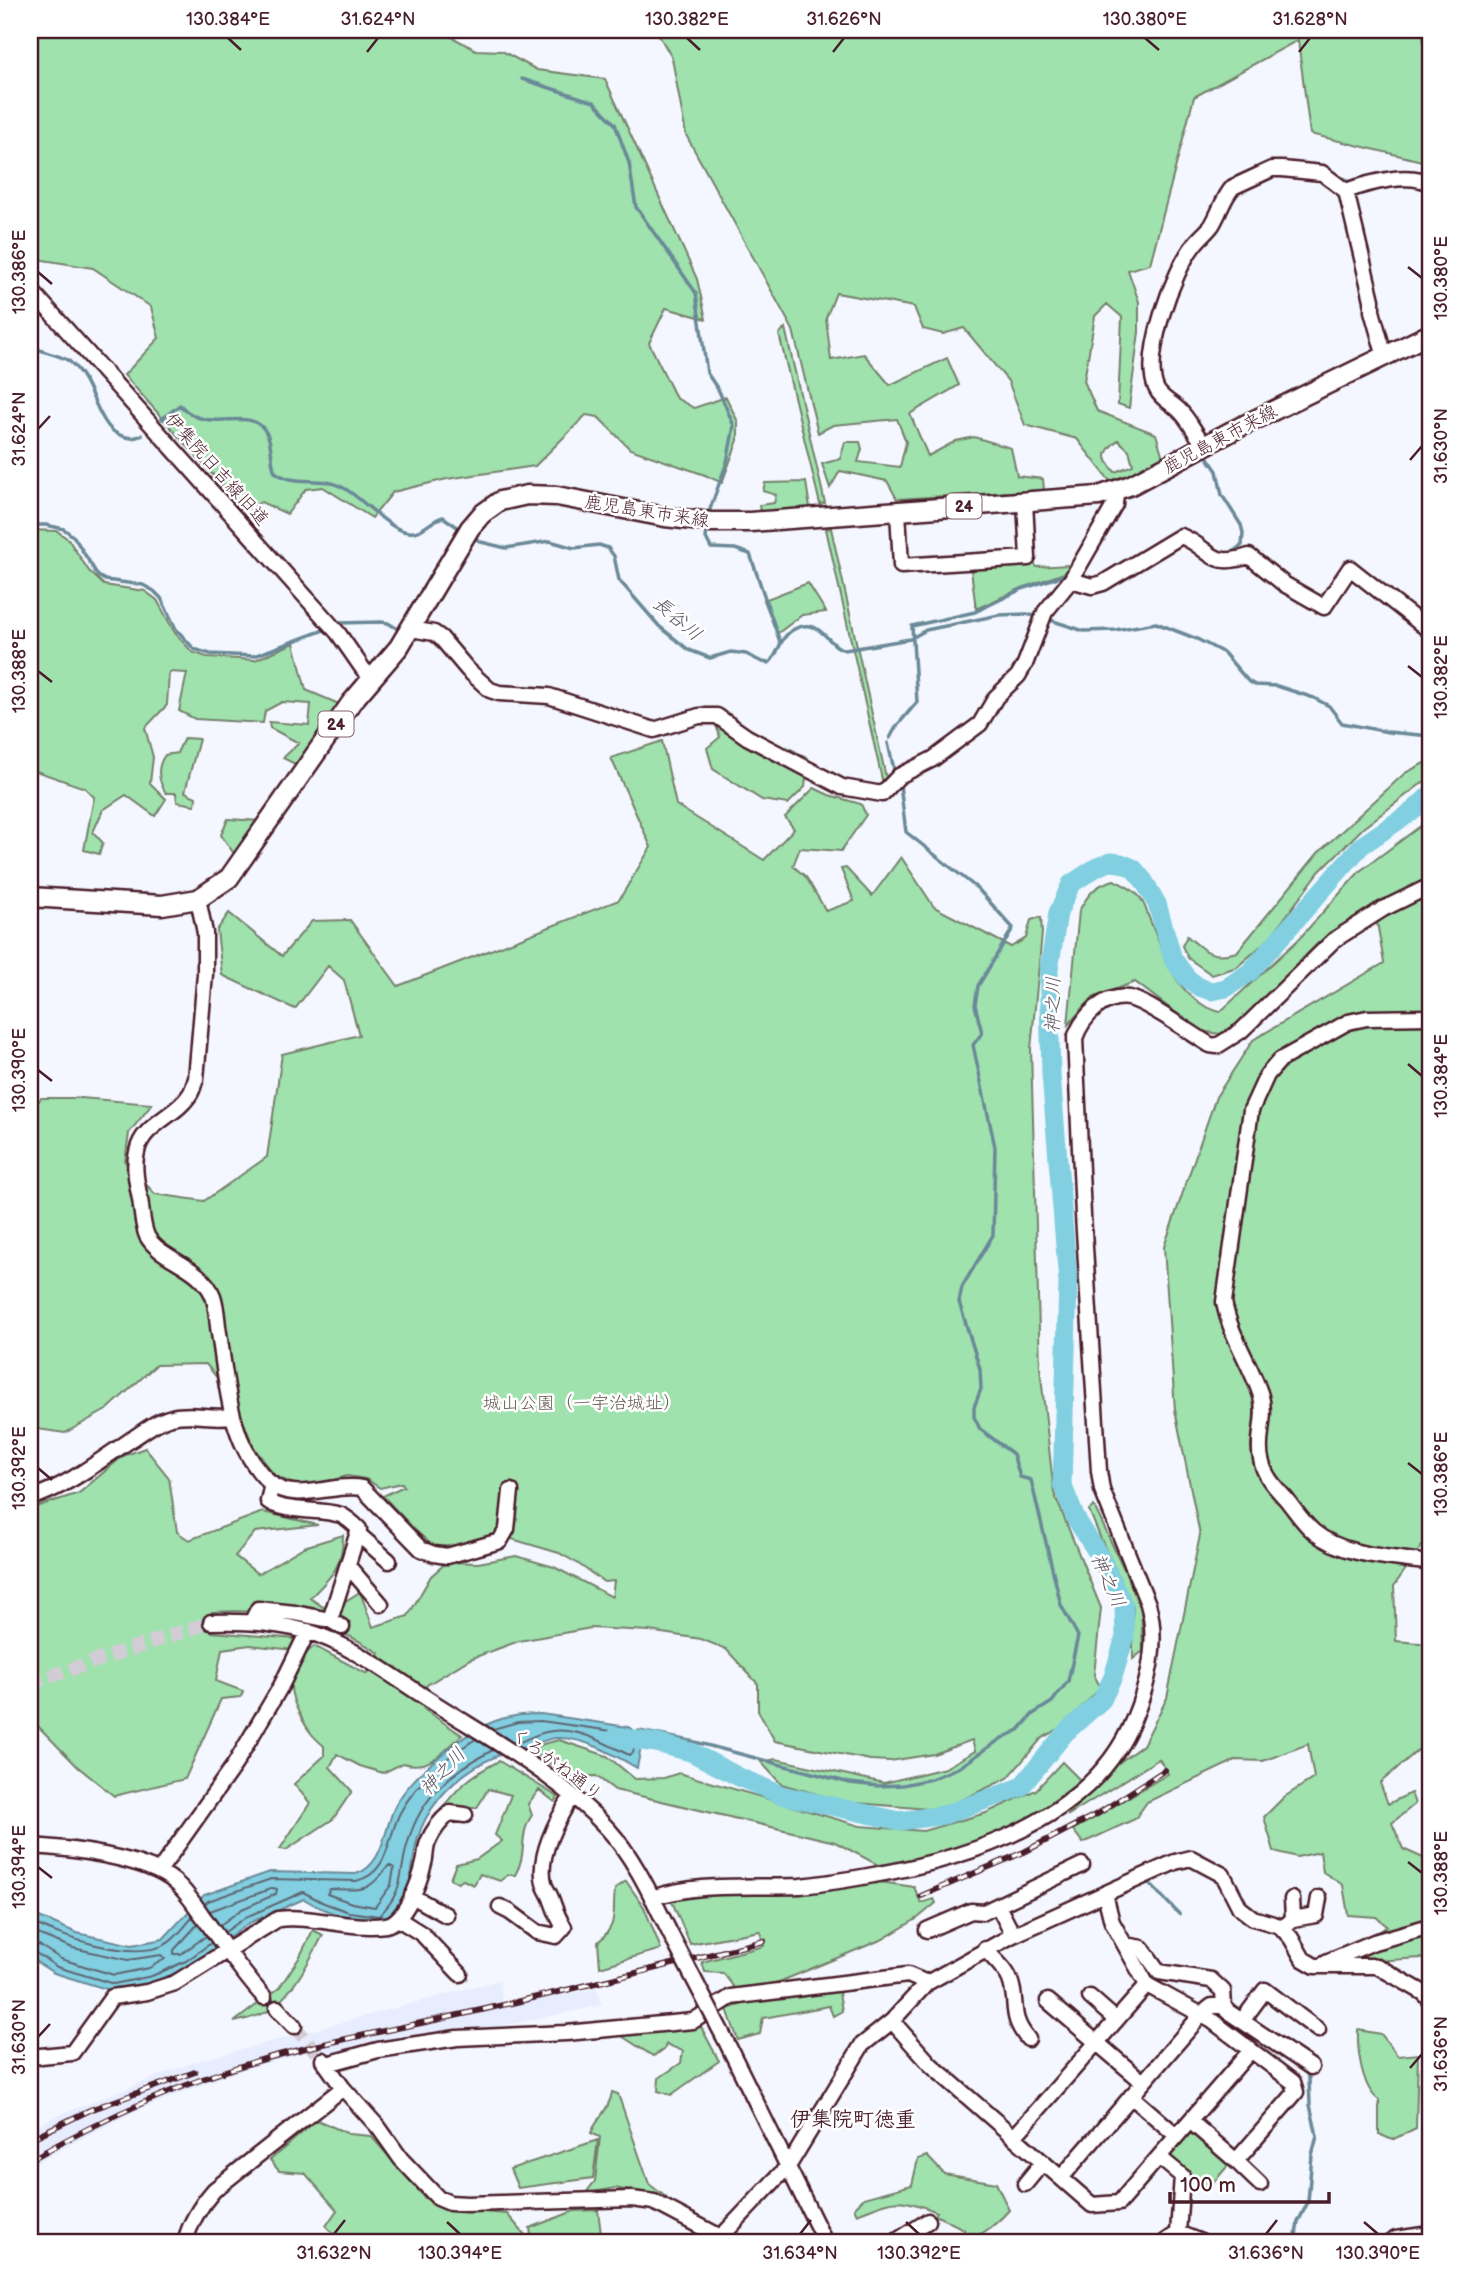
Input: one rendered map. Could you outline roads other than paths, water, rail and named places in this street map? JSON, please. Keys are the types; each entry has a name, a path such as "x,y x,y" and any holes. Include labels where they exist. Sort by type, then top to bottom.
{"main road":[{"name":"鹿児島東市来線","path":"30,897 162,905 198,899 221,885 237,869 351,703 399,647 467,533 482,514 500,501 527,495 557,496 665,517 711,522 750,522 1080,499 1115,492 1149,477 1205,445 1430,334"}],"street":[{"path":"1205,445 1181,412 1157,391 1154,380 1156,333 1166,302 1192,246 1212,225 1223,200 1233,187 1272,169 1322,173 1346,191 1372,300 1372,311 1385,357"},
{"path":"1346,191 1408,177 1420,178 1430,184"},
{"name":"伊集院日吉線旧道","path":"30,289 338,633 372,678"},
{"path":"411,629 434,633 441,638 481,684 499,693 549,696 654,730 699,716 718,716 747,737 842,788 882,794 899,776 933,759 980,724 996,697 1018,676 1044,617 1072,580 1115,504 1115,492"},
{"path":"898,511 901,566 1028,558 1025,502"},
{"path":"1072,580 1092,586 1103,583 1181,536 1215,558 1230,562 1249,556 1284,584 1324,607 1350,568 1430,631"},
{"path":"652,1898 715,1888 822,1884 940,1862 1034,1823 1090,1783 1106,1764 1128,1732 1140,1704 1154,1638 1148,1604 1102,1490 1098,1471 1075,1038 1079,1028 1093,1011 1109,1000 1131,998 1210,1045 1217,1046 1241,1031 1334,940 1383,909 1430,886"},
{"path":"198,899 205,933 205,974 196,1079 190,1095 139,1142 136,1173 144,1228 149,1239 198,1275 213,1297 232,1416 254,1466 272,1484 287,1491 305,1493 350,1486 362,1488 421,1549 447,1556 500,1541 507,1529 510,1491"},
{"path":"1430,1017 1367,1018 1348,1022 1280,1060 1267,1075 1251,1110 1224,1302 1227,1317 1260,1394 1264,1422 1259,1455 1269,1480 1312,1531 1327,1541 1343,1549 1430,1563"},
{"path":"30,1498 83,1472 155,1424 172,1417 200,1415 213,1419 232,1416"},
{"path":"253,1621 258,1609 295,1613 336,1624 359,1529 343,1516 314,1509 274,1506 268,1501 272,1484"},
{"path":"358,1534 389,1561"},
{"path":"348,1566 382,1604"},
{"name":"くろがね通り","path":"211,1622 253,1621 308,1631 359,1655 495,1741 566,1791 608,1829 628,1854 652,1898 789,2165 825,2242"},
{"path":"159,1871 235,1764 281,1686 308,1631"},
{"path":"500,1908 537,1932 556,1936 564,1927 556,1917 544,1882 544,1863 548,1842 566,1791"},
{"path":"30,2057 72,2053 112,1997 148,1992 175,1983 278,1919 297,1917 370,1927 390,1924 398,1919 412,1896 424,1864 427,1844 438,1823 450,1813 465,1815"},
{"path":"30,1846 55,1847 116,1858 159,1871 176,1882 188,1896 245,1977 264,1997"},
{"path":"927,1983 908,1975 731,1997 693,2021 566,2033 457,2038 378,2050 325,2062 343,2088 379,2128 422,2183 438,2198 450,2203 632,2199 654,2202 726,2240 789,2165 862,2045 892,2021 927,1983 1013,1935 1175,1862 1191,1858 1223,1875 1240,1908 1253,1918 1288,1924 1316,1915 1319,1898"},
{"path":"927,1930 971,1911 984,1912 1082,1865"},
{"path":"1105,1894 1112,1922 1147,1985 1227,2011 1311,2067"},
{"path":"412,1896 446,1915"},
{"path":"1292,1899 1288,1924 1291,1938 1303,1959 1315,1966 1377,1966 1424,1993 1430,2000"},
{"path":"998,1906 1013,1935"},
{"path":"398,1919 422,1934 460,1974"},
{"path":"1315,1966 1374,1942 1430,1926"},
{"path":"1061,2178 1143,2082 1214,2008 1223,1991 1211,1980 1159,1972 1142,1948 1125,1945"},
{"path":"985,1950 1009,1976 1013,2013 1028,2039"},
{"path":"1014,2137 1147,1985"},
{"path":"1242,2021 1265,1990 1318,2031"},
{"path":"1090,1997 1116,2020"},
{"path":"1048,2001 1143,2082"},
{"path":"277,2008 295,2026"},
{"path":"1214,2008 1251,2050 1293,2082 1296,2092 1236,2161"},
{"path":"892,2021 931,2065 1092,2205 1119,2203 1251,2050"},
{"path":"185,2242 188,2229 214,2190 343,2088"},
{"path":"1131,2096 1177,2136"},
{"path":"1190,2121 1260,2183"},
{"path":"1159,2157 1182,2176 1178,2233"},
{"path":"1025,2184 1043,2162"},
{"path":"895,2242 928,2221"},
{"path":"1165,2242 1178,2233"},
{"path":"1178,2233 1201,2242"},
{"path":"1391,2242 1430,2234"}],"water":[{"path":"541,1714 628,1727 643,1736 637,1768 589,1744 558,1738 501,1755 475,1767 447,1790 432,1808 418,1837 405,1895 380,1924 340,1915 304,1899 249,1923 189,1967 153,1983 113,1991 54,1973 30,1958 30,1913 77,1933 132,1945 163,1939 204,1895 270,1872 356,1874 365,1870 377,1856 399,1799 434,1761 462,1739 488,1724 514,1716"}],"waterway":[{"path":"522,79 594,102 615,124 629,163 636,207 696,293 707,373 719,391 734,426 727,462 709,512"},
{"path":"1335,174 1352,183"},
{"name":"長谷川","path":"30,344 39,350 64,358 76,368 111,430 129,437 142,435"},
{"name":"長谷川","path":"162,419 180,405 191,414 204,419 251,421 260,425 267,434 275,472 291,479 325,482 342,487 401,530 418,531 443,517 463,531"},
{"path":"1206,455 1217,471 1222,495 1241,525 1243,533 1242,545 1230,554"},
{"path":"30,525 64,529 74,537 98,576 105,580 143,585 154,591 161,598 176,629 194,649 210,654 254,656 324,630"},
{"path":"451,543 459,528"},
{"path":"707,531 706,538 711,548 735,549 750,554 780,642"},
{"name":"長谷川","path":"473,537 481,542 506,548 550,541 574,548 599,545 608,548 614,556 619,580 659,626 689,650 710,658 731,652 746,654 769,663 787,634 809,626 816,628 845,650 910,639 926,630 999,615 1026,614 1039,617"},
{"path":"890,738 917,702 912,626 975,612 1022,589 1067,574"},
{"name":"長谷川","path":"1047,619 1084,631 1115,630 1156,623 1224,653 1248,681 1255,685 1277,686 1329,706 1342,723 1388,732 1430,736"},
{"path":"338,623 381,622 401,631 402,629"},
{"path":"888,743 895,774"},
{"path":"634,1733 639,1731 695,1742 850,1783 903,1785 931,1779 960,1767 1002,1738 1019,1730 1033,1714 1052,1702 1068,1681 1078,1636 1061,1605 1031,1480 1020,1477 1013,1454 980,1429 974,1417 974,1407 981,1389 980,1369 959,1302 962,1287 993,1235 995,1147 973,1045 982,1033 975,1005 978,986 1013,928 978,889 906,832 900,785"},
{"name":"神之川","path":"616,1737 691,1752 781,1795 900,1821 944,1815 1021,1787 1065,1733 1102,1700 1113,1677 1125,1637 1124,1606 1101,1558 1076,1519 1062,1484 1068,1282 1051,1074 1049,1001 1049,970 1058,913 1071,884 1097,867 1110,862 1133,868 1157,904 1173,959 1187,978 1199,987 1212,991 1226,988 1250,972 1361,846 1414,810 1430,795"},
{"path":"1142,1883 1149,1883 1179,1914"},
{"path":"1245,2031 1265,2044"},
{"path":"1295,2242 1298,2222 1308,2202 1312,2155 1317,2136 1310,2105 1309,2078 1304,2068"}],"tunnel":[{"path":"30,1683 211,1622"},
{"path":"294,2026 323,2060"}],"railway":[{"path":"921,1896 1024,1852 1099,1813 1165,1770"},
{"path":"30,2160 93,2126 158,2096 259,2060 559,1992 764,1941"},
{"path":"30,2139 90,2110 195,2072"}],"district":[{"name":"伊集院町徳重","path":"853,2119"}],"park label":[{"name":"城山公園（一宇治城址）","path":"582,1403"}]}
